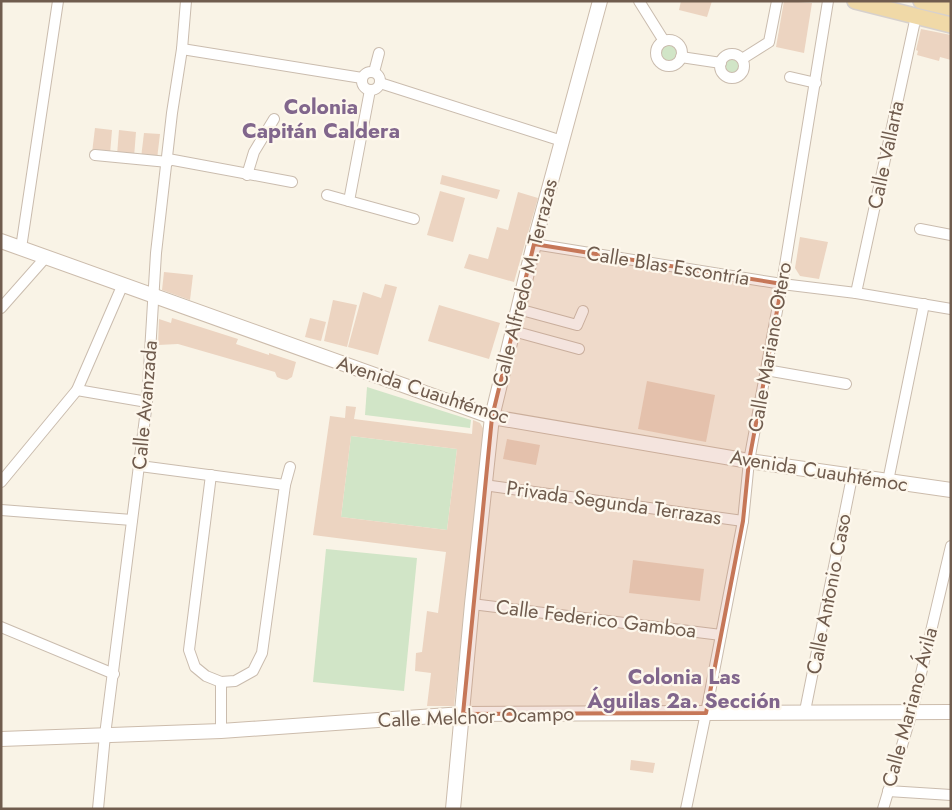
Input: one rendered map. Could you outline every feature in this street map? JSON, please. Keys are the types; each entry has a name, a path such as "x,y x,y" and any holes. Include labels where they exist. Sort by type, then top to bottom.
{"main road":[{"path":"854,1 918,8 951,8"},
{"path":"918,8 951,25"}],"street":[{"path":"20,248 58,1"},
{"name":"Calle Avanzada","path":"98,809 105,735 147,402 156,253 172,113 182,49 186,1"},
{"name":"Calle Alfredo M. Terrazas","path":"453,809 492,417 534,244 600,1"},
{"path":"639,1 664,41"},
{"path":"742,59 769,42 777,1"},
{"name":"Calle Mariano Otero","path":"686,809 743,521 749,461 782,284 828,1"},
{"name":"Calle Vallarta","path":"856,294 918,8"},
{"path":"672,40 679,45 682,53 675,64 663,64 657,58 656,50 660,43 664,41 672,40"},
{"path":"182,49 362,78"},
{"path":"374,72 379,53"},
{"path":"728,55 736,55 742,59 743,70 734,77 727,76 720,67 721,63 728,55"},
{"path":"681,57 721,63"},
{"path":"374,72 380,76 380,83 376,89 370,90 363,86 362,78 367,73 374,72"},
{"path":"790,77 816,83"},
{"path":"380,83 562,141"},
{"path":"349,201 370,90"},
{"path":"247,175 254,152 274,119"},
{"path":"95,155 168,161 292,182"},
{"path":"327,196 414,219"},
{"path":"920,229 951,235"},
{"name":"Avenida Cuauhtémoc","path":"1,241 492,417 749,461 951,490"},
{"name":"Calle Blas Escontría","path":"534,244 951,309"},
{"path":"1,308 46,258"},
{"path":"1,482 77,390 123,284"},
{"path":"888,481 924,304"},
{"path":"518,309 577,325 583,312"},
{"path":"513,331 579,349"},
{"path":"766,370 846,384"},
{"path":"77,390 147,402"},
{"path":"140,466 285,485"},
{"path":"210,475 189,650 195,668 206,676 220,682 235,681 253,671 262,653 285,485 290,467"},
{"name":"Calle Antonio Caso","path":"805,711 852,477"},
{"name":"Privada Segunda Terrazas","path":"484,485 743,521"},
{"path":"1,510 132,520"},
{"name":"Calle Mariano Ávila","path":"883,809 912,712 951,546"},
{"name":"Calle Federico Gamboa","path":"472,604 721,635"},
{"path":"1,627 114,674"},
{"path":"220,682 221,732"},
{"name":"Calle Melchor Ocampo","path":"1,738 221,732 463,714 805,711 951,712"},
{"path":"888,791 951,795"}],"highlighted area":[{"path":"534,244 782,284 749,461 743,521 706,713 463,714 492,417"}],"green space":[{"path":"669,43 676,46 679,53 676,60 669,63 662,60 659,53 662,46"},
{"path":"732,56 739,59 742,66 739,73 732,76 725,73 722,66 725,59"},
{"path":"367,387 471,420 470,428 365,415"},
{"path":"351,436 457,449 447,530 341,517"},
{"path":"326,549 417,558 404,691 313,682"}],"building":[{"path":"681,1 712,1 707,17 679,10"},
{"path":"784,1 812,3 804,53 776,47"},
{"path":"921,29 951,35 951,60 940,57 939,61 917,55 918,51 916,50"},
{"path":"95,128 112,130 110,154 92,153"},
{"path":"119,130 136,132 134,157 117,155"},
{"path":"144,133 160,134 157,159 141,158"},
{"path":"442,175 500,190 497,199 440,184"},
{"path":"440,191 465,198 453,242 427,235"},
{"path":"518,192 538,198 514,282 464,268 469,254 488,259 497,227 508,230"},
{"path":"800,237 828,242 819,279 800,276 795,268"},
{"path":"164,272 193,275 190,300 162,290"},
{"path":"385,284 397,287 378,355 348,347 363,292 381,298"},
{"path":"333,300 357,305 347,347 324,341"},
{"path":"439,305 500,323 489,359 428,341"},
{"path":"172,318 238,339 236,344 296,362 292,377 287,380 282,379 277,377 275,372 178,344 158,345 159,319 171,323"},
{"path":"310,318 326,322 321,341 305,337"},
{"path":"647,381 715,395 706,442 638,429"},
{"path":"346,406 356,407 354,419 472,434 473,420 480,423 484,430 454,706 427,706 431,673 415,671 416,653 422,652 427,611 438,613 446,552 313,535 330,416 345,418","holes":["351,436 457,449 447,530 341,517"]},
{"path":"507,439 540,445 536,465 503,459"},
{"path":"633,560 704,569 700,601 629,593"},
{"path":"631,760 655,763 653,773 630,770"}],"district":[{"name":"Colonia Capitán Caldera","path":"321,119"},
{"name":"Colonia Las Águilas 2a. Sección","path":"684,689"}]}
